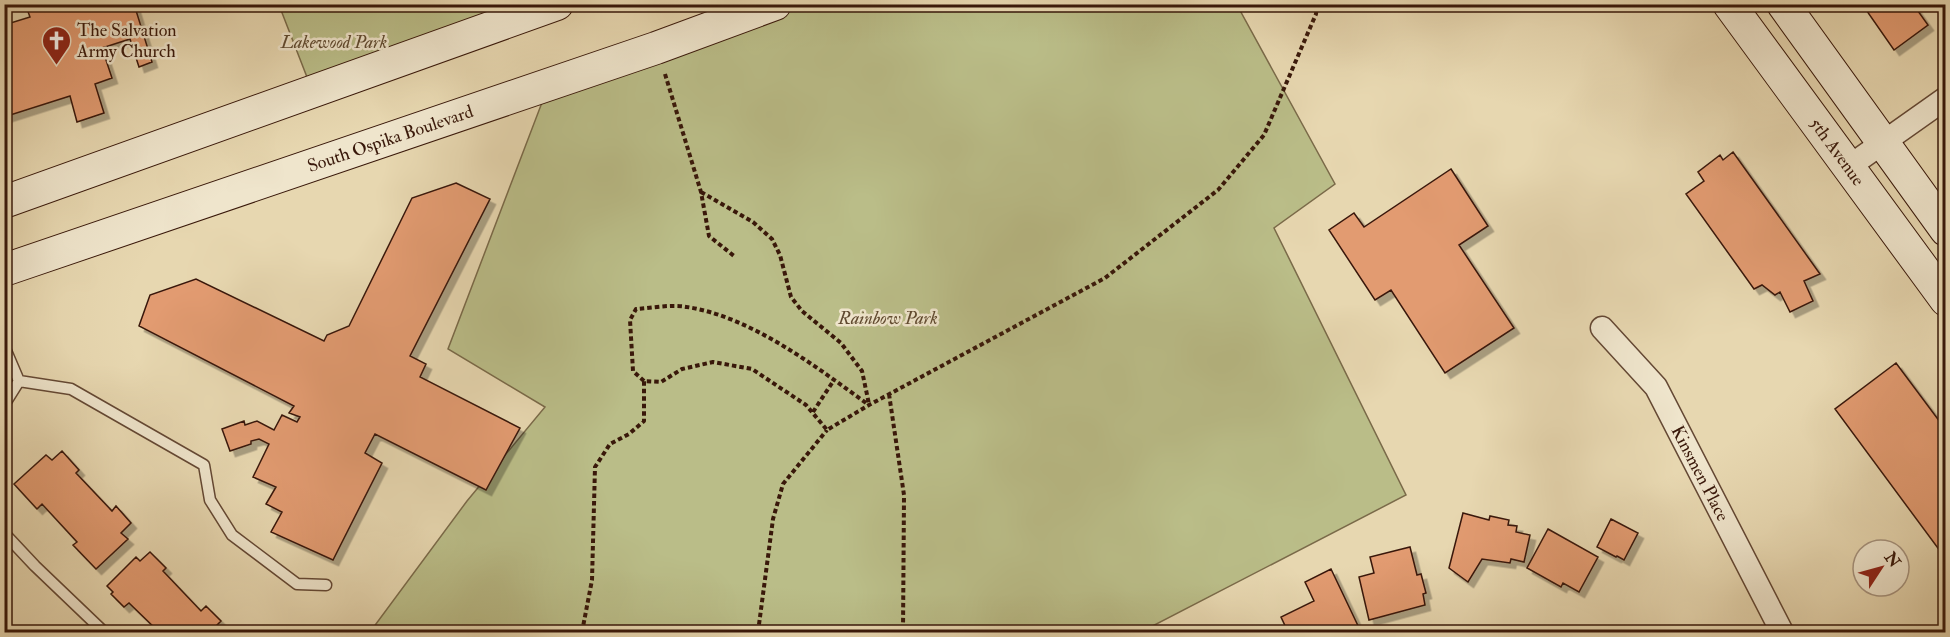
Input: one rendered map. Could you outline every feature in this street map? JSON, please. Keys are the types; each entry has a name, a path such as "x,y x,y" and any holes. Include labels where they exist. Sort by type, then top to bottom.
{"main road":[{"path":"4,202 556,4"},
{"name":"South Ospika Boulevard","path":"4,270 656,48 775,4"},
{"name":"5th Avenue","path":"1729,4 1946,300"},
{"path":"1783,4 1946,230"}],"street":[{"path":"1847,168 1946,98"},
{"name":"Kinsmen Place","path":"1602,328 1656,387 1782,633"}],"lane":[{"path":"4,346 19,381"},
{"path":"4,405 19,381"},
{"path":"19,381 71,389 204,465 210,500 232,535 297,584 326,585"},
{"path":"4,533 104,633"}],"path":[{"path":"758,633 773,519 783,484 827,430 889,394 1105,278 1218,190 1264,135 1316,14 1317,4"},
{"path":"656,48 701,192 709,236 734,256"},
{"path":"701,192 753,222 772,239 780,255 790,297 802,311 841,344 862,371 869,405"},
{"path":"827,430 806,405 752,369 713,362 682,369 661,382 644,381 633,371 630,320 636,309 685,306 725,316 773,341 869,405"},
{"path":"813,412 834,380"},
{"path":"582,633 592,580 595,467 610,444 630,434 644,421 644,381"},
{"path":"889,394 904,495 903,633"}],"green space":[{"name":"Lakewood Park","path":"279,5 563,5 312,90"},
{"name":"Rainbow Park","path":"804,5 1237,5 1335,184 1274,228 1406,495 1141,632 370,632 467,501 545,407 448,349 546,92"}],"building":[{"name":"The Salvation Army Church","path":"41,4 134,4 152,62 139,67 130,39 102,48 112,78 95,84 104,113 77,122 70,96 4,117 4,25 30,17 27,9"},
{"path":"1862,4 1913,4 1928,25 1894,50"},
{"path":"1733,152 1820,274 1804,281 1813,301 1790,312 1780,292 1775,295 1762,285 1754,289 1686,194 1704,181 1698,172 1720,155 1723,160"},
{"path":"1451,169 1488,226 1459,245 1514,328 1445,373 1391,290 1375,300 1329,230 1354,213 1364,227"},
{"path":"456,183 490,199 410,356 426,364 420,377 520,428 486,490 375,434 365,453 382,463 333,560 271,532 282,512 266,504 276,487 253,477 269,444 259,439 230,451 222,429 244,421 245,425 257,421 274,430 282,415 297,422 300,417 289,413 294,406 139,326 150,295 196,279 324,341 327,335 349,326 412,198"},
{"path":"1896,363 1946,430 1946,559 1835,409"},
{"path":"62,451 79,470 76,473 112,511 116,506 131,523 121,533 128,539 96,569 73,545 77,542 42,504 37,509 14,484 46,455 52,460"},
{"path":"1463,513 1489,520 1490,516 1509,520 1508,525 1517,526 1516,532 1530,535 1524,562 1511,559 1510,563 1482,559 1468,582 1449,568"},
{"path":"1611,519 1638,533 1624,560 1597,547"},
{"path":"1548,529 1598,557 1579,592 1563,583 1561,587 1527,568"},
{"path":"1410,547 1417,575 1421,574 1426,593 1423,594 1425,605 1369,620 1359,577 1374,573 1370,557"},
{"path":"150,552 166,568 163,571 201,611 206,606 221,621 211,631 213,632 159,632 129,603 124,607 111,594 113,592 107,586 136,557 140,561"},
{"path":"1331,569 1361,632 1288,632 1281,617 1314,601 1305,582"}],"place":[{"name":"The Salvation Army Church","path":"56,66"}]}
